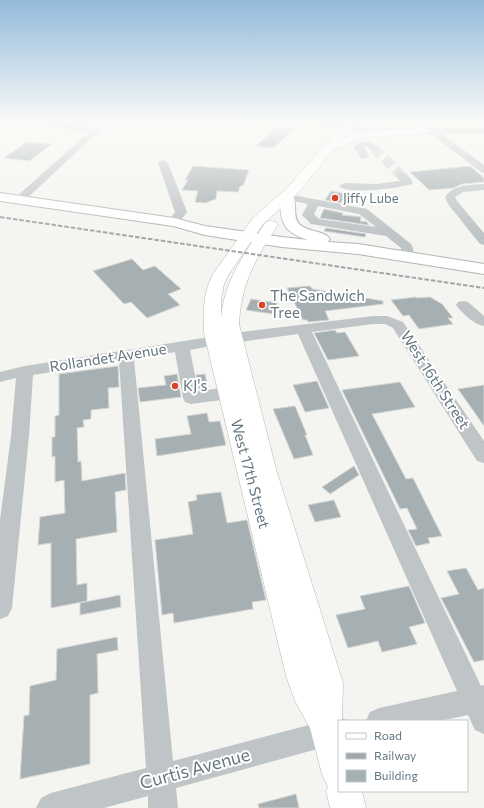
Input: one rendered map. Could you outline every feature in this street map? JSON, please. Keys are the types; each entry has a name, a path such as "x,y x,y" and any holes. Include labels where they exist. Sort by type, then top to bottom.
{"highway":[{"path":"0,197 174,222 204,230 257,234 308,245 358,249 484,269"},
{"path":"287,197 289,221 292,226 311,236 358,249"}],"main road":[{"path":"257,234 279,213 287,197 319,160"},
{"name":"West 17th Street","path":"257,234 221,274 216,284 213,298 213,333 224,340 251,410 264,469 327,683 330,728 338,769"},
{"name":"West 17th Street","path":"257,234 236,282 232,298 230,324 224,340 229,393 306,690 330,728"},
{"path":"344,792 348,808"}],"street":[{"path":"19,200 63,160"},
{"path":"470,160 484,170"},
{"path":"163,163 181,212 174,222"},
{"path":"344,186 400,184 408,182 400,174"},
{"path":"484,187 460,190 451,195 450,198 484,240"},
{"path":"287,197 313,205 363,211 407,247 407,256"},
{"path":"313,205 308,215 315,222 386,230"},
{"path":"463,305 473,315 484,322"},
{"name":"Rollandet Avenue","path":"0,377 25,371 126,355 303,329 373,320 387,320 398,325"},
{"name":"West 16th Street","path":"398,325 484,456"},
{"path":"303,329 481,706 386,720"},
{"path":"182,347 191,398 229,393"},
{"path":"126,355 163,808"},
{"path":"0,608 20,436 25,371"},
{"name":"Curtis Avenue","path":"51,808 160,778 330,728"}],"building":[{"path":"193,166 249,170 243,186 240,186 238,192 217,191 216,199 205,203 195,202 198,191 182,190 188,180 185,180"},
{"path":"470,166 484,178 484,182 462,184 453,188 429,190 410,172"},
{"name":"Jiffy Lube","path":"331,191 347,194 341,203 325,200"},
{"path":"324,209 343,213 342,215 361,217 360,221 367,222 369,225 320,218"},
{"path":"326,228 366,234 365,237 324,231"},
{"path":"132,259 143,270 155,266 181,289 168,294 180,305 147,318 131,302 124,304 93,271"},
{"path":"310,286 312,289 383,301 383,304 325,311 329,320 308,322 307,320 303,320 287,288"},
{"path":"430,297 442,304 453,318 448,318 453,324 419,329 409,315 403,316 391,300"},
{"path":"251,299 277,303 273,314 246,310"},
{"path":"335,330 337,333 345,332 359,356 328,360 314,333"},
{"path":"118,366 119,387 108,388 109,408 91,410 91,419 83,420 84,427 77,428 78,462 81,461 82,481 125,473 126,490 115,492 117,532 76,539 77,585 87,583 87,601 51,608 51,543 38,545 40,517 65,513 64,480 55,482 55,456 52,457 52,437 55,437 55,416 59,415 59,374"},
{"path":"177,374 181,397 140,402 138,388 166,385 164,376"},
{"path":"205,374 208,388 199,389 196,375"},
{"path":"317,381 329,408 305,412 293,385"},
{"path":"400,382 415,407 372,414 406,479 413,478 442,536 428,538 430,543 416,546 408,530 417,529 407,508 400,509 342,390"},
{"path":"484,385 484,426 458,389"},
{"path":"295,406 307,435 305,435 313,455 294,459 273,409"},
{"path":"207,413 209,422 220,421 226,445 157,456 155,439 191,434 187,416"},
{"path":"354,466 359,475 330,494 322,487"},
{"path":"221,492 227,523 247,520 266,600 252,602 253,609 174,623 173,613 162,615 155,540 193,534 188,502 197,500 196,495"},
{"path":"334,500 341,517 315,522 308,505"},
{"path":"466,568 478,590 484,588 484,660 474,662 441,598 459,594 447,571"},
{"path":"409,586 425,623 409,627 417,644 382,652 378,641 348,648 336,615 365,609 360,596"},
{"path":"120,595 121,607 80,615 80,603"},
{"path":"117,637 118,650 97,654 98,693 90,695 90,764 20,779 24,716 29,715 30,686 56,680 57,649"},
{"path":"296,794 299,808 259,808 258,804"}],"tunnel":[{"path":"386,160 400,174"}],"railway":[{"path":"0,217 484,288"}],"place":[{"name":"Jiffy Lube","path":"335,198"},
{"name":"The Sandwich Tree","path":"262,305"},
{"name":"KJ's","path":"175,386"}]}
